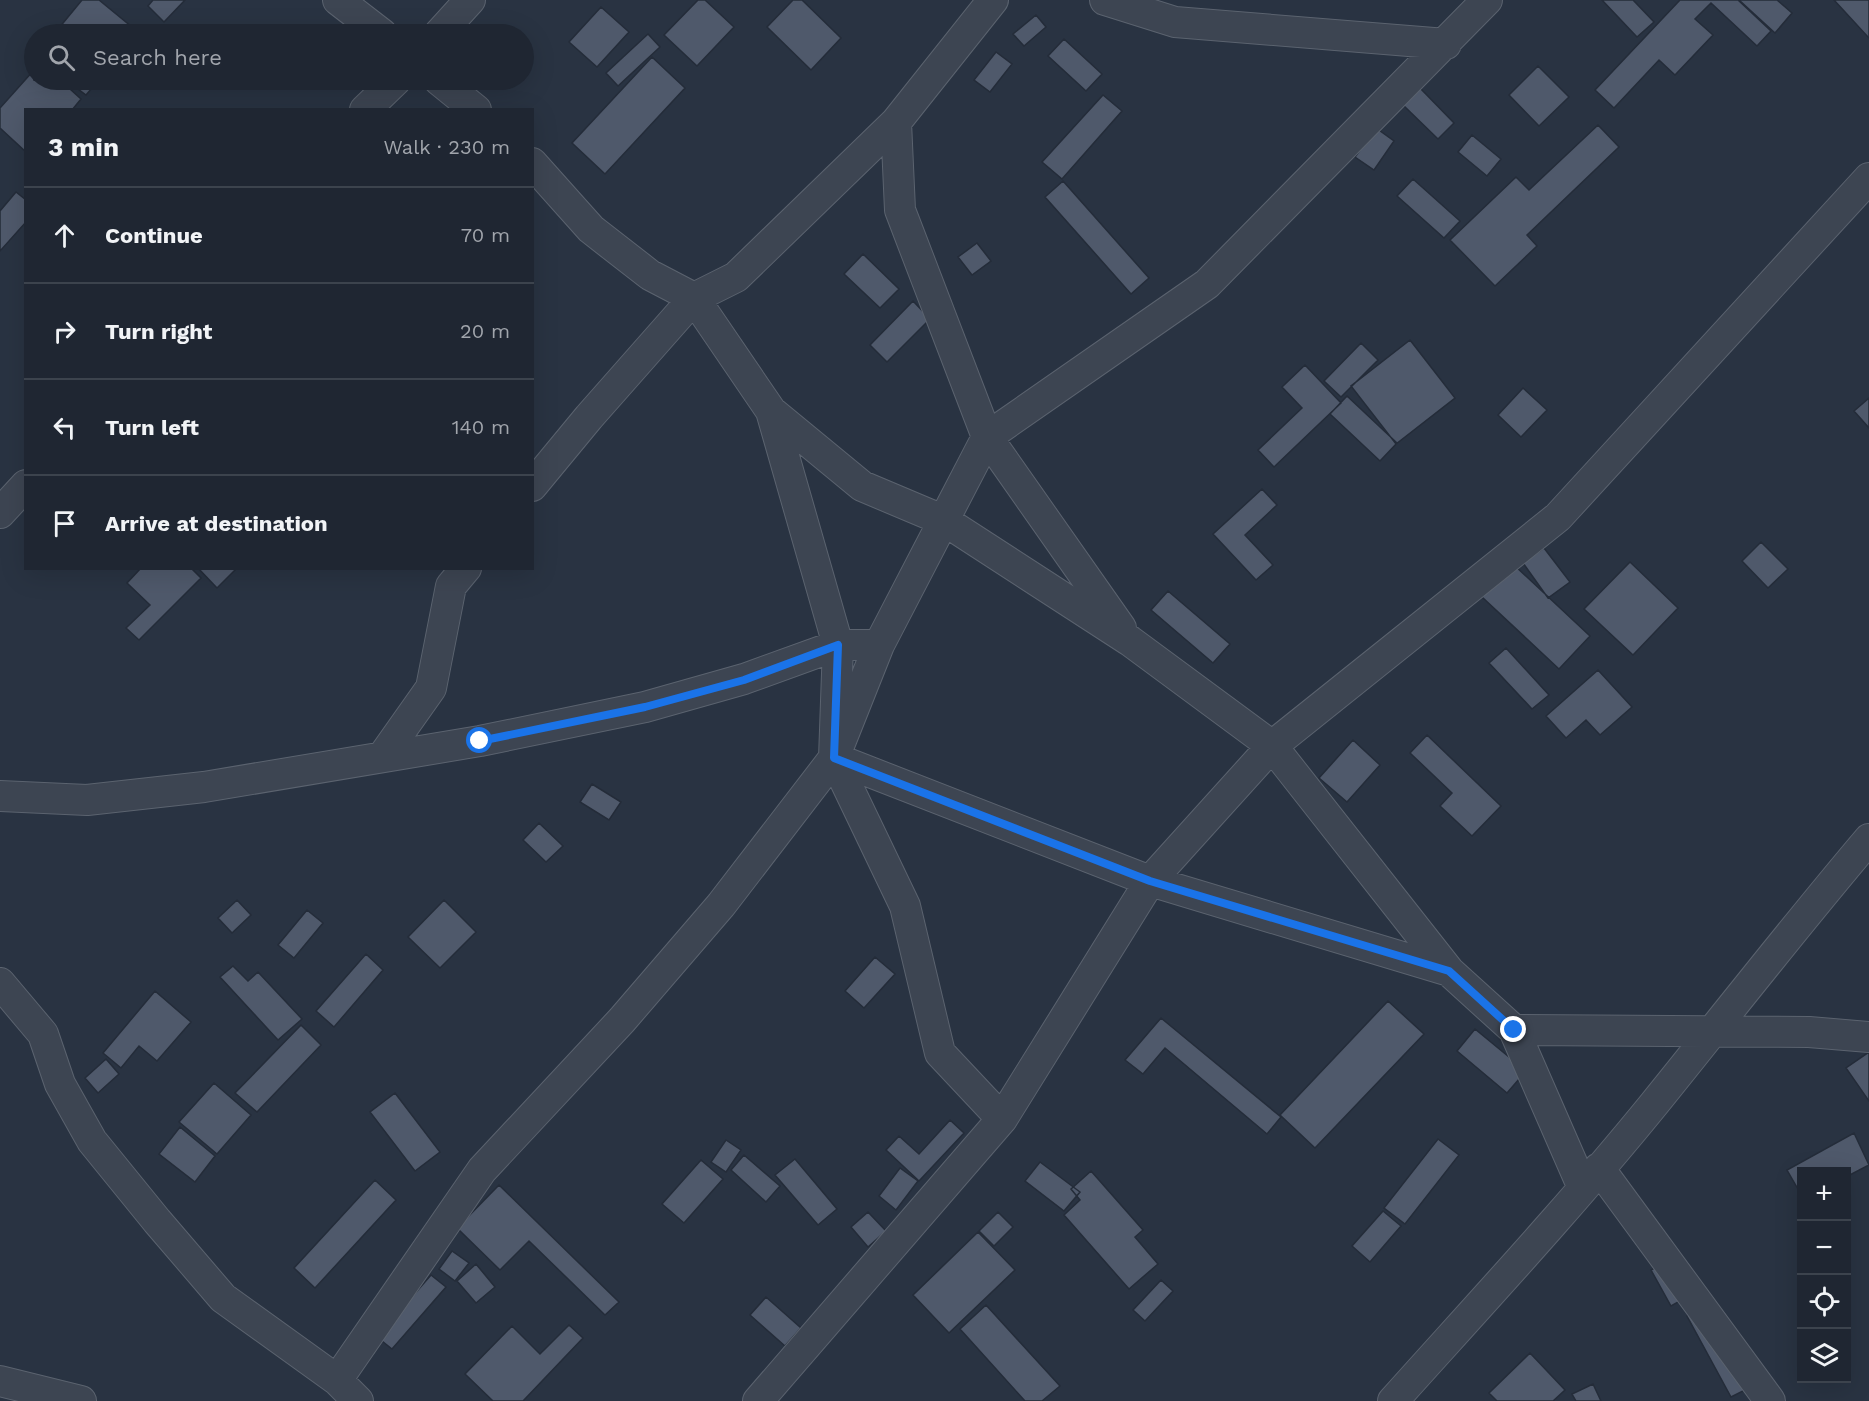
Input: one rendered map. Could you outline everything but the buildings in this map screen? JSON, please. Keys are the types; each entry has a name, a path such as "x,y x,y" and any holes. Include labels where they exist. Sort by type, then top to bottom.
{"street":[{"path":"338,0 369,24"},
{"path":"448,24 470,0"},
{"path":"534,484 694,298 736,277 896,122 993,0"},
{"path":"1104,0 1175,21 1446,44"},
{"path":"337,1380 482,1170 622,1020 721,905 834,758 879,645 987,437 1207,284 1487,0"},
{"path":"367,108 386,90"},
{"path":"451,90 474,108"},
{"path":"896,122 900,210 987,437 1130,641"},
{"path":"534,165 591,229 650,275 694,298 771,411 862,486 945,521 1130,641 1272,746 1449,971 1514,1030 1591,1178 1770,1401"},
{"path":"758,1401 1002,1119 1150,881 1272,746 1558,517 1869,177"},
{"path":"771,411 838,645 834,758 905,906 940,1053 1002,1119"},
{"path":"0,513 24,486"},
{"path":"383,756 431,688 451,586 464,570"},
{"path":"0,796 87,800 204,787 480,741 645,707 744,680 838,645 879,645"},
{"path":"834,758 1150,881 1449,971"},
{"path":"1393,1401 1591,1178 1791,930 1869,839"},
{"path":"0,983 43,1034 60,1084 92,1141 156,1221 223,1298 337,1380 358,1401"},
{"path":"1514,1030 1712,1030 1809,1032 1869,1037"},
{"path":"0,1381 81,1401"}],"route":[{"path":"480,741 645,707 744,680 838,645 834,758 1150,881 1449,971 1514,1030"}]}
